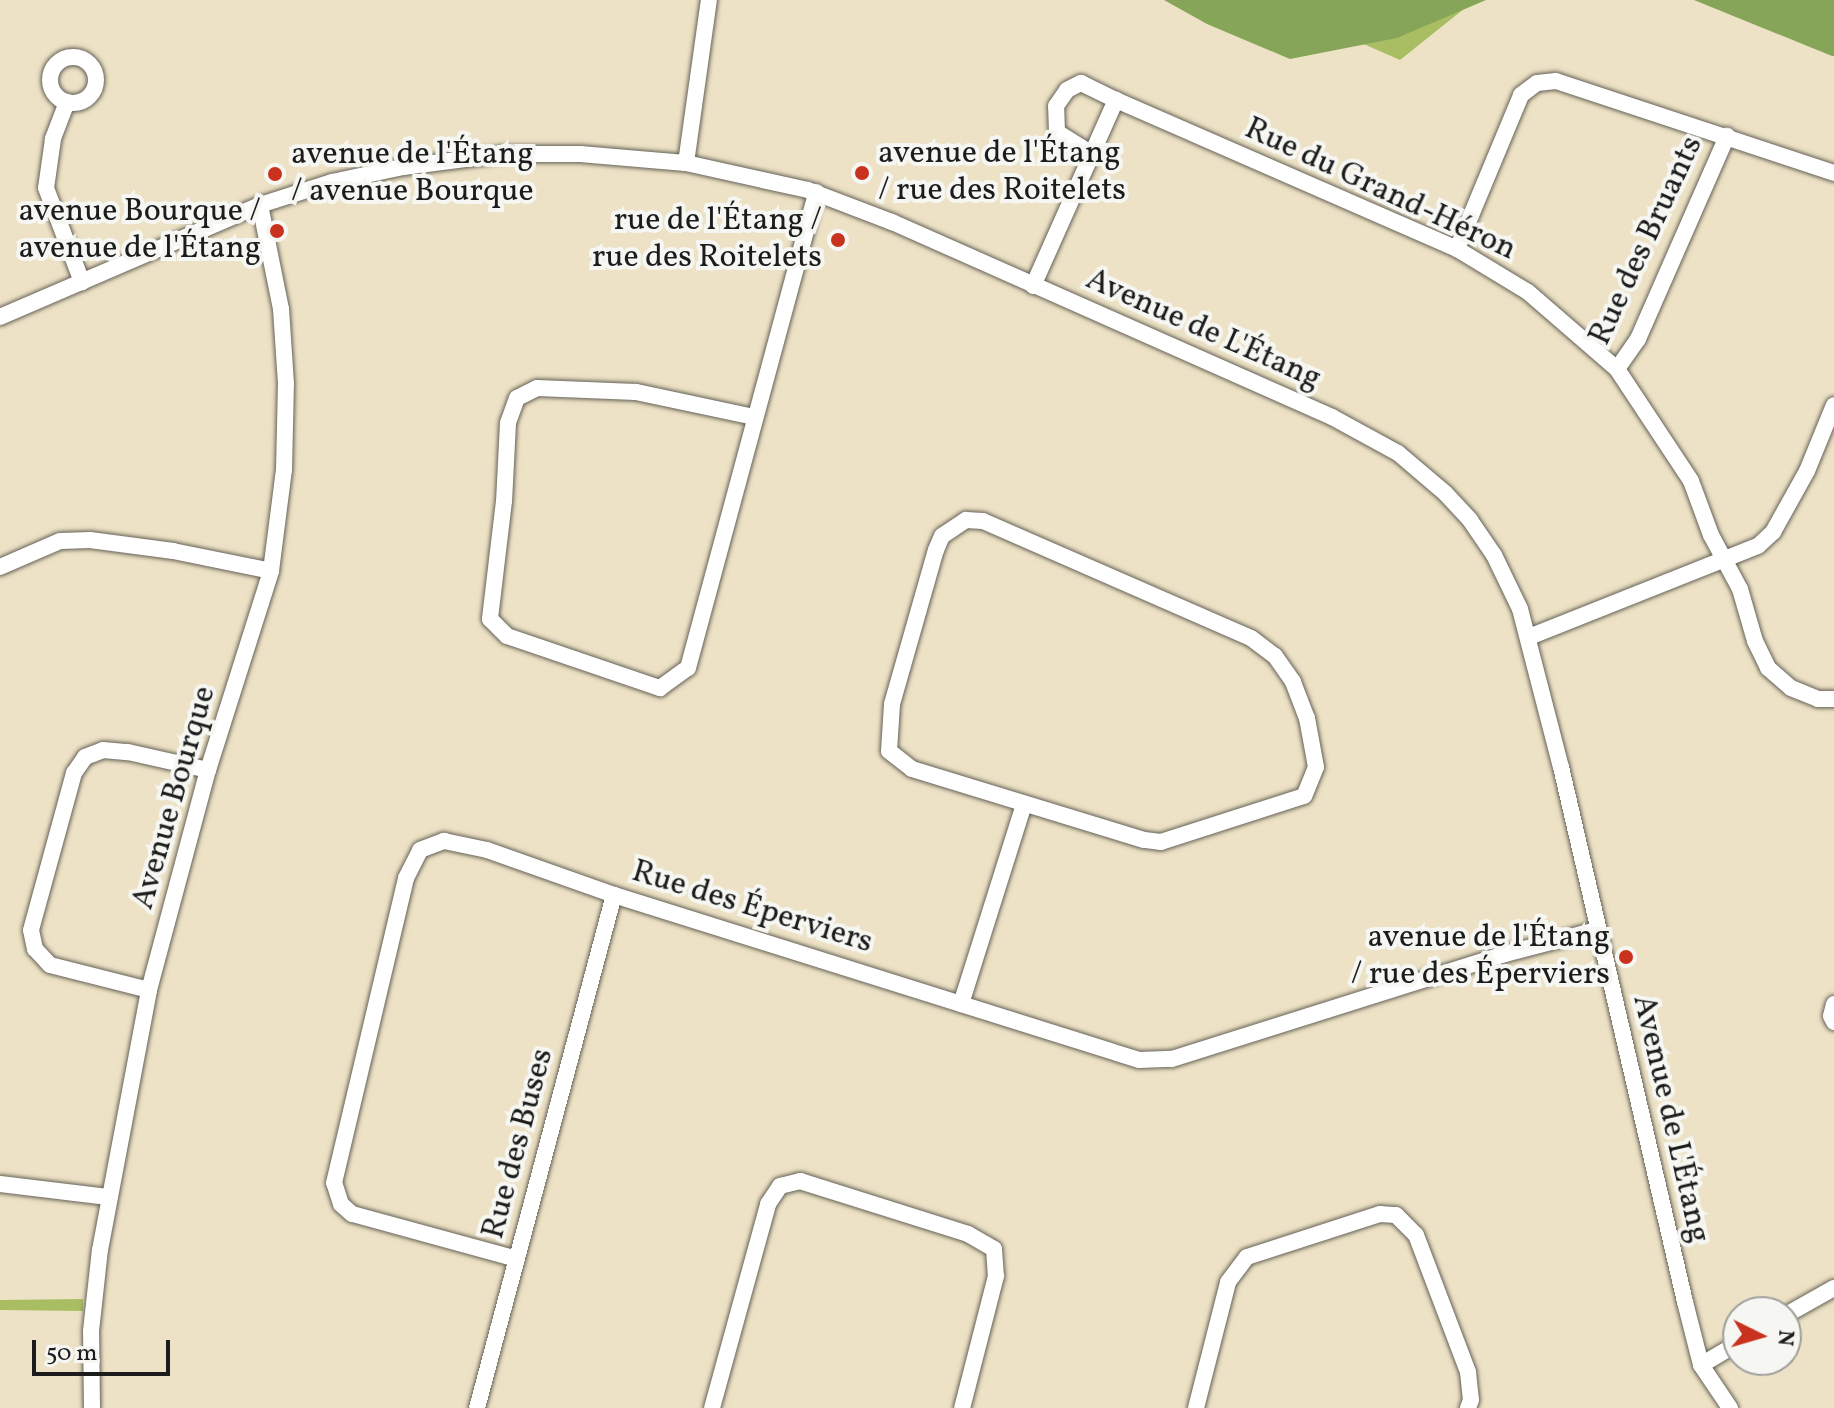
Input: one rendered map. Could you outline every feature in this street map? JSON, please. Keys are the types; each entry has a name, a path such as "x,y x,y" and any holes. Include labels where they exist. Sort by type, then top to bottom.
{"street":[{"path":"686,163 709,0"},
{"path":"1457,249 1521,95 1537,83 1556,81 1834,173"},
{"name":"Rue du Grand-Héron","path":"1092,154 1057,132 1056,106 1067,90 1081,83 1457,249 1528,292 1617,369 1691,481 1711,535 1740,589 1755,641 1768,668 1791,688 1818,699 1834,699"},
{"path":"1033,286 1116,100"},
{"path":"67,102 53,139 46,188 82,282"},
{"name":"Rue des Bruants","path":"1617,369 1638,339 1727,136"},
{"name":"Avenue de L'Étang","path":"0,317 260,205 332,182 403,167 504,154 580,154 686,163 816,192 892,222 1332,417 1398,453 1470,520 1507,580 1529,637 1701,1365 1730,1408"},
{"path":"754,417 636,392 537,388 517,398 508,423 504,501 490,619 507,636 660,688 688,668 816,192"},
{"name":"Avenue Bourque","path":"92,1408 93,1302 108,1197 149,990 208,770 271,571 284,470 286,384 281,309 260,205"},
{"path":"1529,637 1758,546 1773,532 1807,471 1834,405"},
{"path":"966,520 983,521 1251,638 1275,656 1293,682 1307,718 1316,767 1304,796 1161,842 1144,840 1024,804 912,769 889,751 892,704 936,550 942,536 954,525 966,520"},
{"path":"0,567 60,541 90,540 173,551 271,571"},
{"path":"149,990 50,965 35,949 31,930 74,773 85,757 103,750 128,752 208,770"},
{"path":"961,1004 1024,804"},
{"name":"Rue des Éperviers","path":"517,1259 352,1214 341,1204 334,1183 406,878 420,850 444,841 487,850 614,895 1139,1060 1172,1059 1505,954 1597,930"},
{"name":"Rue des Buses","path":"477,1408 614,895"},
{"path":"1834,1004 1831,1016 1834,1022"},
{"path":"712,1408 768,1204 780,1186 800,1181 968,1234 994,1249 996,1276 962,1408"},
{"path":"0,1184 108,1197"},
{"path":"1196,1408 1228,1282 1247,1257 1272,1246 1380,1214 1396,1215 1416,1235 1468,1372 1471,1400 1468,1408"},
{"path":"1802,1306 1834,1288"},
{"path":"1701,1365 1722,1353"}],"green space":[{"path":"1164,0 1486,0 1397,38 1290,59 1207,24"},
{"path":"1264,0 1475,0 1400,60"},
{"path":"1694,0 1834,0 1834,56 1832,56"},
{"path":"83,1299 83,1311 0,1310 0,1300"}],"place":[{"name":"avenue de l'Étang / rue des Roitelets","path":"862,173"},
{"name":"avenue de l'Étang / avenue Bourque","path":"275,174"},
{"name":"avenue Bourque / avenue de l'Étang","path":"277,231"},
{"name":"rue de l'Étang / rue des Roitelets","path":"838,240"},
{"name":"avenue de l'Étang / rue des Éperviers","path":"1626,957"}]}
